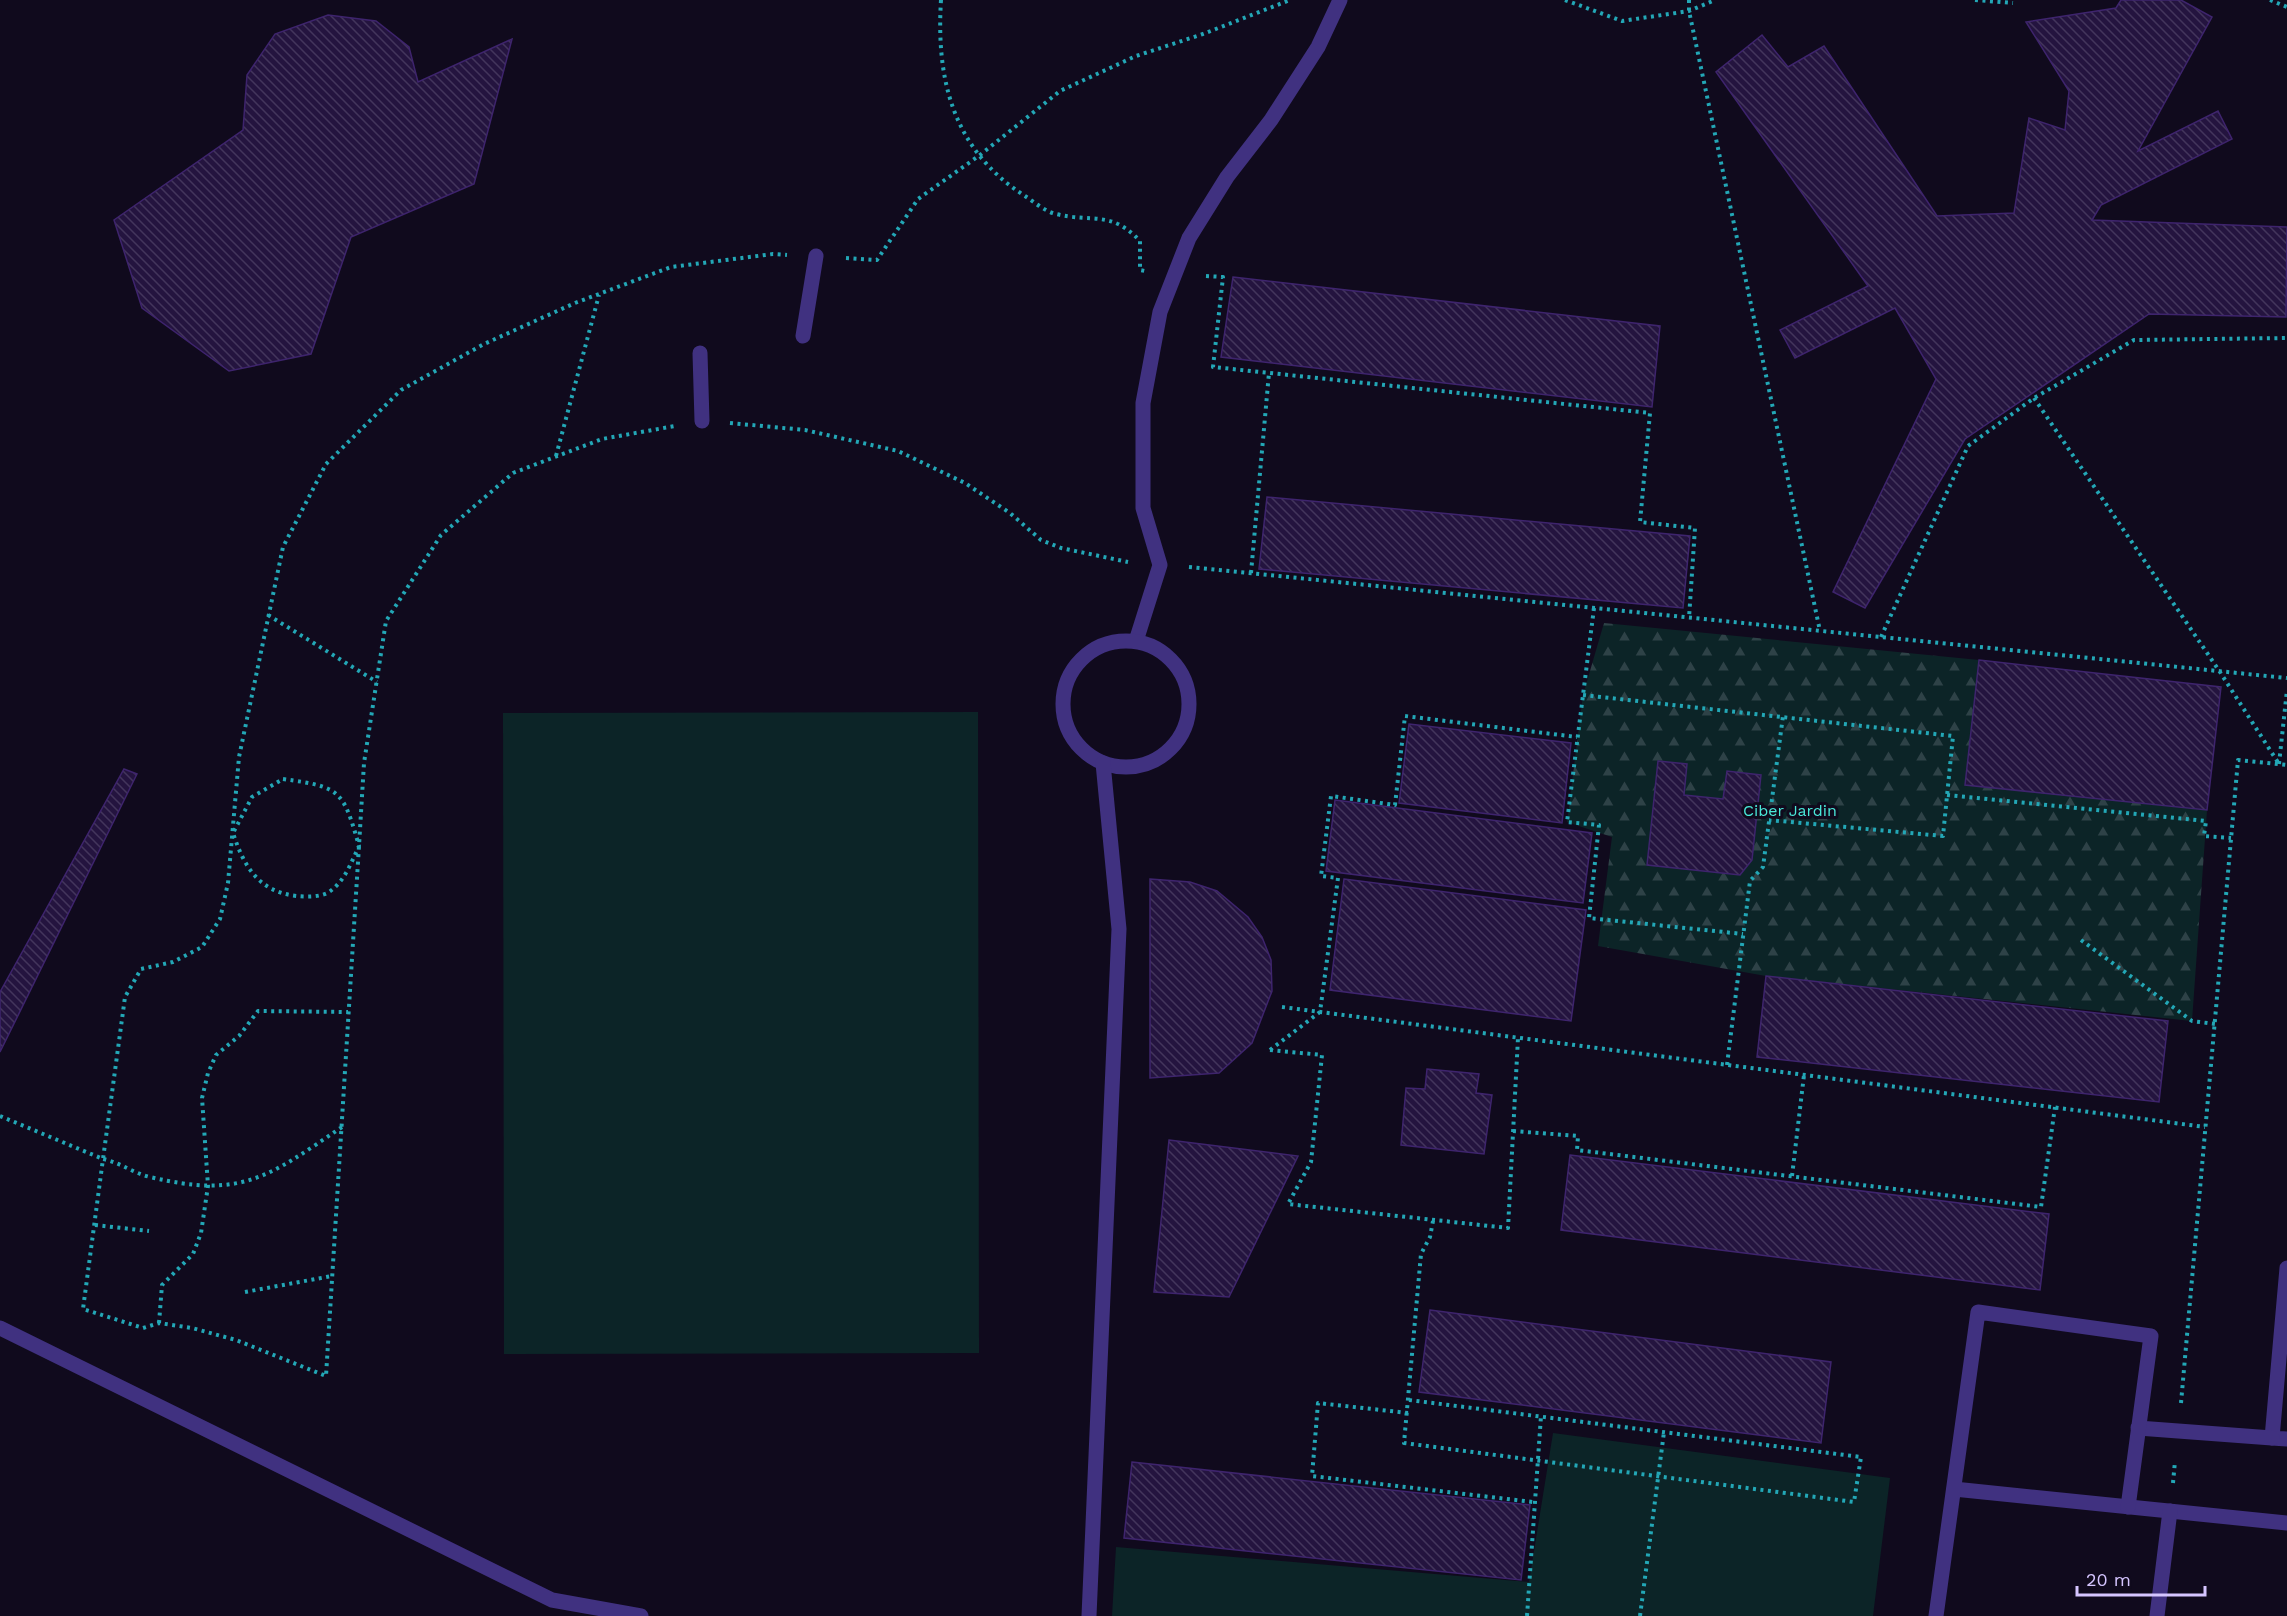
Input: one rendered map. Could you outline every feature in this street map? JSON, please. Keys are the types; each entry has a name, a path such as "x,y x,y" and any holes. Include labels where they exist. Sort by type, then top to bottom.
{"street":[{"path":"1136,641 1160,565 1143,508 1143,403 1160,312 1189,238 1227,177 1270,120 1318,47 1340,0"},
{"path":"803,336 816,256"},
{"path":"700,353 702,421"},
{"path":"1116,641 1136,641 1157,648 1174,661 1185,679 1190,700 1188,721 1179,740 1164,755 1145,765 1124,767 1103,763 1085,753 1072,737 1064,718 1063,698 1069,678 1080,660 1096,648 1116,641"},
{"path":"1089,1616 1119,929 1103,763"},
{"path":"2138,1428 2280,1439 2287,1268"},
{"path":"1936,1616 1978,1312 2151,1336 2128,1507"},
{"path":"0,1328 552,1600 641,1616"},
{"path":"1954,1489 2287,1523"},
{"path":"2157,1616 2170,1511"}],"path":[{"path":"941,0 940,63 947,96 958,120 980,155 1010,186 1053,214 1114,220 1127,227 1140,241 1140,270"},
{"path":"1290,0 1203,34 1136,56 1060,91 980,155 918,199 878,260 773,254 671,267 599,294 484,344 401,390 326,464 283,547 240,757 228,883 220,919 202,947 173,962 141,969 125,997 83,1309 143,1328 159,1323 192,1328 236,1340 326,1376 364,763 386,621 441,535 513,473 602,439 702,421 805,430 898,451 965,483 1010,513 1041,540 1061,548 1121,561 2287,678"},
{"path":"1565,0 1622,21 1689,10 1715,0"},
{"path":"1689,0 1689,10 1820,631"},
{"path":"1975,0 2013,3"},
{"path":"2270,0 2287,6"},
{"path":"1223,277 1213,368 1650,413 1640,522 1695,528 1689,618"},
{"path":"556,456 599,294"},
{"path":"1881,637 1968,446 2034,398 2134,340 2287,338"},
{"path":"1251,573 1269,373"},
{"path":"2034,398 2220,672 2279,764 2287,690"},
{"path":"1594,608 1567,822 1599,825 1588,918 1743,934"},
{"path":"268,615 377,682"},
{"path":"1582,695 1953,736 1943,836 1769,820"},
{"path":"1518,1038 1508,1228 1288,1204 1311,1162 1322,1055 1270,1050 1320,1012 1338,878 1321,876 1331,796 1395,805 1405,716 1577,737"},
{"path":"1727,1065 1750,881 1763,867 1783,716"},
{"path":"2170,1511 2238,760 2287,765"},
{"path":"283,779 322,784 345,801 359,846 346,876 328,893 308,897 285,895 269,889 250,874 240,857 233,834 252,797 283,779"},
{"path":"1947,795 2206,821 2204,836 2231,838"},
{"path":"2081,940 2192,1022 2215,1024"},
{"path":"1282,1007 2205,1127"},
{"path":"159,1323 162,1286 193,1254 201,1233 208,1186 202,1098 208,1073 216,1054 240,1036 258,1011 348,1012"},
{"path":"1792,1176 1804,1075"},
{"path":"1514,1131 1578,1136 1576,1150 2041,1207 2055,1107"},
{"path":"0,1116 103,1160 121,1163 139,1174 195,1186 249,1182 273,1173 342,1127"},
{"path":"1409,1400 1861,1456 1854,1502 1404,1443 1420,1254 1431,1237 1433,1221"},
{"path":"95,1225 149,1231"},
{"path":"245,1292 332,1276"},
{"path":"1408,1413 1318,1403 1312,1476 1533,1502"},
{"path":"1527,1616 1533,1502 1541,1416"},
{"path":"1640,1616 1664,1432"}],"green space":[{"name":"Ciber Jardin","path":"1604,623 1979,660 1965,785 2207,810 2192,1021 1766,976 1598,946 1612,837 1567,822 1583,695"},
{"path":"978,712 979,1353 504,1354 503,713"},
{"path":"1553,1433 1890,1478 1873,1616 1112,1616 1116,1547 1529,1582"}],"building":[{"path":"2121,0 2181,0 2212,17 2138,151 2218,111 2232,139 2101,205 2092,220 2287,227 2286,317 2149,314 1965,439 1865,608 1833,592 1936,379 1895,308 1795,358 1780,330 1868,286 1716,72 1762,35 1788,67 1824,46 1937,216 2014,213 2029,118 2065,130 2069,91 2026,22 2116,8"},
{"path":"328,15 376,21 409,47 418,82 512,39 474,184 351,237 311,354 229,371 142,308 114,220 243,130 247,75 275,34"},
{"path":"1233,277 1660,326 1652,407 1221,357"},
{"path":"1267,497 1690,536 1683,608 1259,569"},
{"path":"1979,660 2221,687 2207,810 1965,785"},
{"path":"1409,724 1571,743 1562,823 1399,803"},
{"path":"1658,761 1687,764 1684,795 1723,799 1727,771 1761,775 1752,860 1740,875 1647,865"},
{"path":"124,769 137,774 0,1052 0,992"},
{"path":"1335,800 1592,833 1583,903 1326,871"},
{"path":"1150,879 1190,882 1217,891 1248,917 1262,937 1271,960 1272,991 1252,1043 1219,1073 1150,1078"},
{"path":"1344,879 1586,910 1571,1021 1330,990"},
{"path":"1766,976 2168,1021 2159,1102 1757,1057"},
{"path":"1427,1069 1479,1074 1476,1093 1492,1095 1484,1154 1401,1145 1406,1088 1425,1089"},
{"path":"1169,1140 1298,1156 1229,1297 1154,1292"},
{"path":"1570,1155 2049,1214 2040,1290 1561,1230"},
{"path":"1430,1310 1831,1362 1821,1443 1419,1392"},
{"path":"1132,1462 1530,1505 1521,1580 1124,1538"}]}
